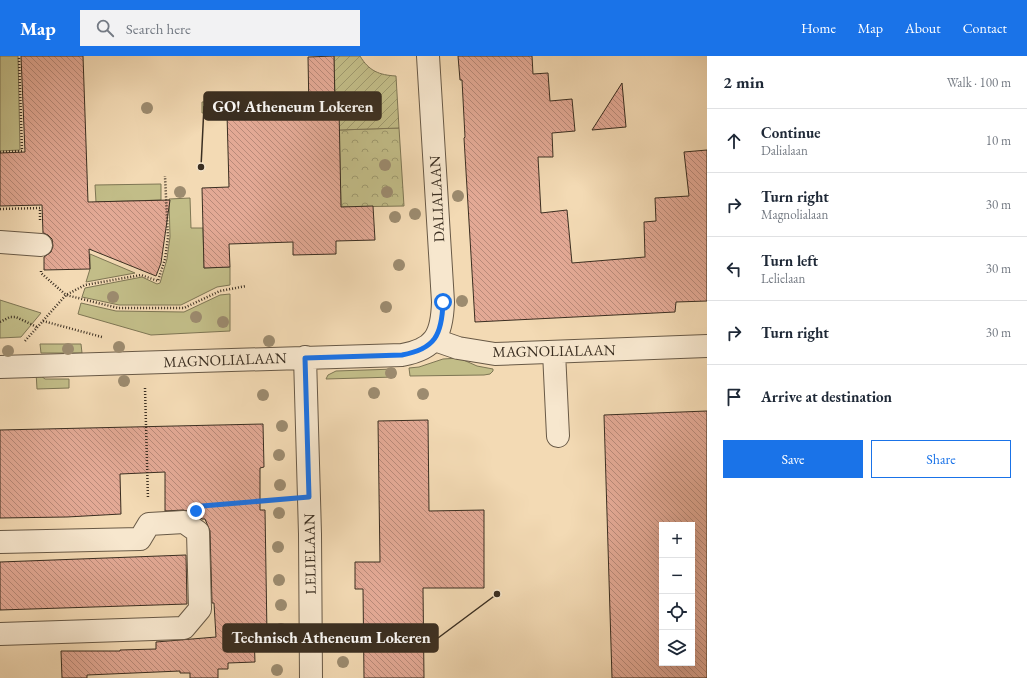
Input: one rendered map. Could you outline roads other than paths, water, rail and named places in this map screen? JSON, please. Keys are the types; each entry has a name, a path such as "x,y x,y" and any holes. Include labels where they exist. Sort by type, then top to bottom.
{"street":[{"name":"DALIALAAN","path":"428,56 443,302 439,331 435,340"},
{"path":"0,242 41,245"},
{"name":"MAGNOLIALAAN","path":"0,367 402,355 424,349 435,340 458,348 495,354 707,346"},
{"path":"554,352 558,436"},
{"name":"LELIELAAN","path":"305,358 309,497 311,678"},
{"path":"0,542 140,538 149,524 184,522 198,532 200,609 184,628 0,634"}],"place":[{"name":"GO! Atheneum Lokeren","path":"201,167"},
{"name":"Technisch Atheneum Lokeren","path":"497,594"}]}
